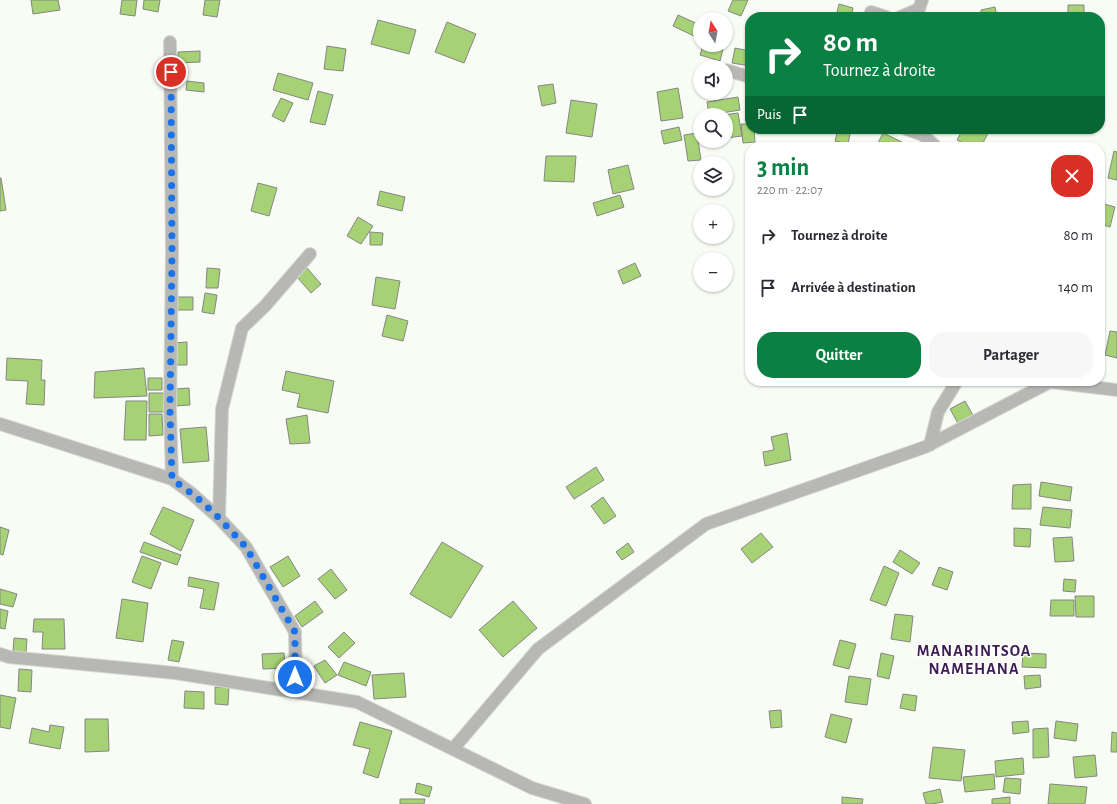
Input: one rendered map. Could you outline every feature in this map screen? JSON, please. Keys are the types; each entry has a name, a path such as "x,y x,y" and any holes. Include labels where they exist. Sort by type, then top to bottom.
{"street":[{"path":"912,12 919,9 922,0"},
{"path":"170,42 172,253 170,409 172,479"},
{"path":"733,72 745,76"},
{"path":"921,134 931,142"},
{"path":"219,518 222,409 242,328 265,306 310,254"},
{"path":"930,445 938,412 954,386"},
{"path":"453,750 538,649 706,524 930,445 1042,386"},
{"path":"1084,386 1117,390"},
{"path":"0,424 172,479 191,493 219,518 246,547 295,632 296,692"},
{"path":"0,654 9,657 176,673 357,702 532,788 585,804"}],"building":[{"path":"31,0 58,0 60,10 33,14"},
{"path":"122,0 137,0 135,16 120,14"},
{"path":"144,0 160,0 158,12 143,9"},
{"path":"205,0 220,0 217,17 203,15"},
{"path":"733,0 748,0 741,16 728,11"},
{"path":"839,4 853,8 852,12 837,12"},
{"path":"1068,5 1084,5 1084,12 1068,12"},
{"path":"995,7 996,12 981,12 981,10"},
{"path":"678,15 693,22 693,36 673,26"},
{"path":"378,20 416,30 409,54 371,44"},
{"path":"447,22 476,34 464,63 435,52"},
{"path":"327,46 346,49 343,71 324,69"},
{"path":"735,48 745,50 745,65 733,63"},
{"path":"200,51 200,62 178,63 178,52"},
{"path":"701,52 722,52 720,60 700,55"},
{"path":"278,73 313,83 308,100 273,90"},
{"path":"187,81 204,83 204,92 186,90"},
{"path":"553,84 556,103 542,106 538,86"},
{"path":"678,88 683,118 661,121 657,92"},
{"path":"318,91 333,95 325,125 310,122"},
{"path":"738,97 740,110 733,111 733,108 708,108 707,102 733,100 733,98"},
{"path":"281,98 293,103 284,122 272,116"},
{"path":"571,100 597,104 592,137 566,133"},
{"path":"738,113 742,136 733,137 733,114"},
{"path":"741,124 745,124 745,134 754,134 755,142 743,143"},
{"path":"679,127 682,140 664,144 661,131"},
{"path":"693,134 693,148 699,148 700,156 693,156 693,161 688,161 684,135"},
{"path":"837,134 850,134 848,142 835,141"},
{"path":"882,134 885,134 902,142 878,142"},
{"path":"960,134 988,134 984,142 961,142 957,140"},
{"path":"1114,151 1117,152 1117,180 1108,178"},
{"path":"546,156 576,156 574,182 544,181"},
{"path":"628,165 634,189 613,194 608,170"},
{"path":"0,178 6,210 0,211"},
{"path":"258,183 277,188 269,216 251,211"},
{"path":"380,191 405,197 402,211 377,205"},
{"path":"620,195 624,207 597,216 593,203"},
{"path":"1105,204 1115,207 1110,227 1105,226"},
{"path":"358,217 373,226 361,244 347,236"},
{"path":"370,232 383,233 382,245 370,245"},
{"path":"635,263 641,276 623,284 618,271"},
{"path":"207,268 220,269 218,288 206,288"},
{"path":"307,268 321,284 311,293 297,277"},
{"path":"376,277 400,281 395,309 372,305"},
{"path":"205,293 217,295 214,314 202,312"},
{"path":"173,297 193,297 193,310 174,310"},
{"path":"387,315 408,321 403,341 382,336"},
{"path":"1110,331 1117,332 1117,358 1105,355"},
{"path":"187,342 187,365 175,365 174,343"},
{"path":"7,358 42,360 41,380 45,380 44,405 26,404 28,381 6,380"},
{"path":"144,368 147,396 94,398 95,372"},
{"path":"286,371 334,381 328,413 297,407 300,394 282,390"},
{"path":"148,378 162,378 162,390 148,390"},
{"path":"189,388 190,405 175,406 175,389"},
{"path":"149,393 164,393 164,412 149,412"},
{"path":"126,401 147,401 146,440 124,440"},
{"path":"965,401 974,417 959,425 950,409"},
{"path":"149,414 162,414 163,435 149,436"},
{"path":"307,415 310,443 290,444 286,419"},
{"path":"206,427 209,461 183,463 180,429"},
{"path":"787,433 791,460 765,466 763,452 774,450 771,437"},
{"path":"596,467 604,480 574,499 566,487"},
{"path":"1041,482 1072,487 1070,501 1039,496"},
{"path":"1031,484 1031,509 1012,509 1013,485"},
{"path":"603,497 616,516 604,524 591,506"},
{"path":"163,507 194,520 181,551 150,534"},
{"path":"1043,507 1072,510 1070,528 1040,525"},
{"path":"0,527 9,530 3,555 0,554"},
{"path":"1014,528 1031,529 1030,547 1014,546"},
{"path":"761,533 773,547 752,563 741,549"},
{"path":"1072,537 1074,561 1055,562 1053,538"},
{"path":"144,542 181,555 177,565 140,552"},
{"path":"442,542 483,566 451,618 410,594"},
{"path":"628,543 634,552 622,560 616,552"},
{"path":"900,550 920,563 912,574 893,562"},
{"path":"142,556 161,563 151,589 132,582"},
{"path":"288,556 300,576 283,587 270,567"},
{"path":"884,566 899,573 886,606 870,600"},
{"path":"939,567 953,572 947,590 932,585"},
{"path":"331,569 347,590 335,599 318,579"},
{"path":"189,577 219,583 214,610 200,608 204,589 188,586"},
{"path":"1064,579 1076,580 1075,592 1063,591"},
{"path":"0,589 17,594 13,607 0,604"},
{"path":"1075,596 1094,596 1094,617 1076,617"},
{"path":"122,599 148,603 143,642 116,638"},
{"path":"1051,600 1074,600 1074,616 1050,616"},
{"path":"315,601 323,612 302,627 295,616"},
{"path":"513,601 537,628 503,657 479,630"},
{"path":"0,609 8,611 5,629 0,628"},
{"path":"895,614 913,616 910,642 891,639"},
{"path":"34,619 64,619 65,649 42,649 43,632 33,632"},
{"path":"344,632 355,643 339,658 328,647"},
{"path":"14,638 27,639 26,653 13,651"},
{"path":"172,640 184,642 179,662 168,660"},
{"path":"840,640 856,644 849,669 833,665"},
{"path":"284,653 285,668 263,669 262,654"},
{"path":"881,653 894,656 889,679 877,676"},
{"path":"1023,653 1046,654 1046,668 1022,667"},
{"path":"325,660 337,675 325,683 314,666"},
{"path":"344,662 371,672 366,686 338,675"},
{"path":"19,669 32,670 31,692 18,691"},
{"path":"404,673 406,697 374,699 372,675"},
{"path":"1040,675 1041,687 1025,689 1024,676"},
{"path":"849,676 871,679 867,705 845,702"},
{"path":"215,687 229,687 228,705 215,704"},
{"path":"185,691 204,692 204,709 184,708"},
{"path":"903,694 917,696 915,711 900,708"},
{"path":"0,695 16,698 10,729 0,727"},
{"path":"781,710 782,727 771,728 769,711"},
{"path":"831,714 852,719 846,743 825,737"},
{"path":"85,719 108,719 109,751 85,752"},
{"path":"1028,721 1029,732 1013,734 1012,722"},
{"path":"1056,721 1078,724 1076,741 1054,738"},
{"path":"360,722 392,731 378,778 363,773 370,749 353,745"},
{"path":"50,725 64,727 60,749 29,743 32,728 49,732"},
{"path":"1048,728 1049,757 1033,758 1033,729"},
{"path":"1112,732 1117,733 1117,752 1111,752"},
{"path":"933,747 965,750 961,781 929,778"},
{"path":"1095,755 1097,776 1075,778 1073,757"},
{"path":"1023,758 1024,774 996,777 995,761"},
{"path":"994,774 995,789 965,792 963,777"},
{"path":"1005,778 1021,779 1020,794 1003,792"},
{"path":"417,783 432,787 429,797 415,793"},
{"path":"1050,784 1087,787 1085,804 1048,804"},
{"path":"940,789 943,802 926,804 923,793"},
{"path":"842,797 863,799 862,804 842,804"},
{"path":"1010,797 1010,804 992,804 992,799"},
{"path":"400,799 425,799 424,804 400,804"}],"district":[{"name":"MANARINTSOA NAMEHANA","path":"974,659"}],"route":[{"path":"171,72 172,253 170,409 172,479 201,501 246,547 295,632 295,677"}]}
